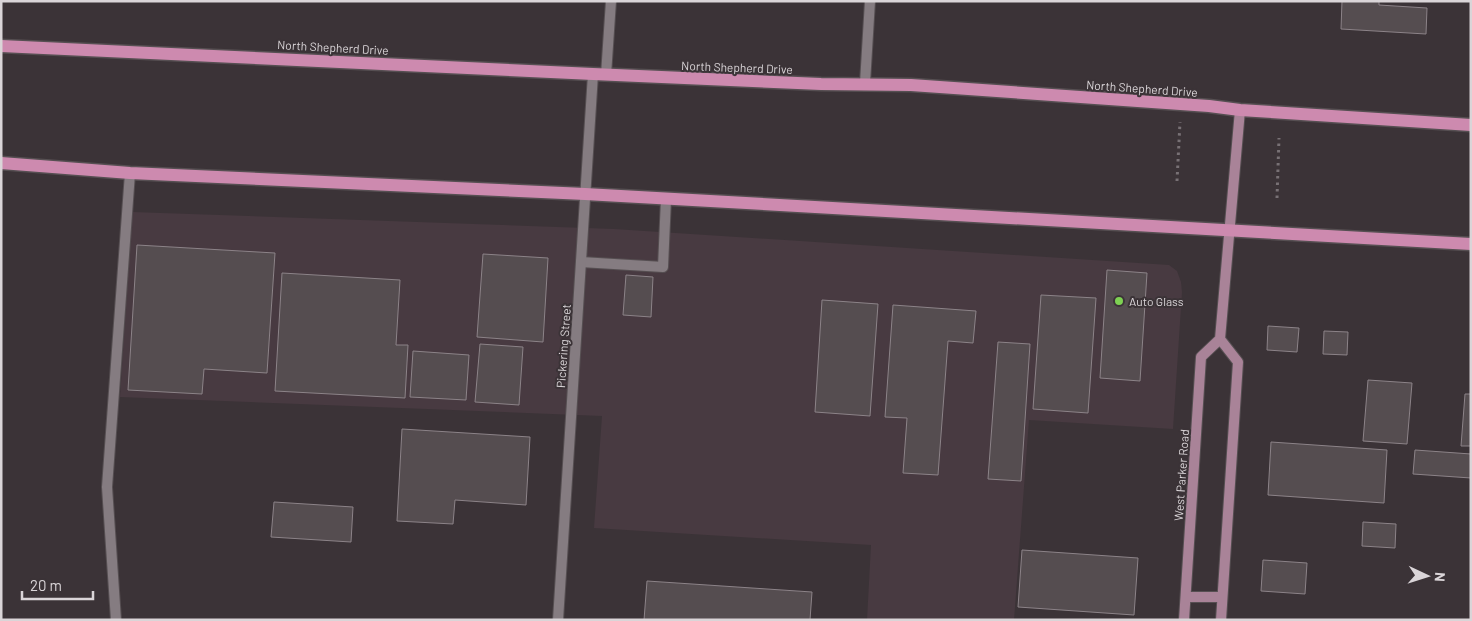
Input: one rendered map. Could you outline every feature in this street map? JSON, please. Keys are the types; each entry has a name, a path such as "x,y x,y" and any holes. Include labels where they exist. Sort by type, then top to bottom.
{"main road":[{"name":"North Shepherd Drive","path":"1,46 821,84 911,85 1471,125"},
{"path":"1221,620 1238,362 1220,339 1240,110"},
{"path":"1,163 130,173 585,194 1471,244"},
{"name":"West Parker Road","path":"1184,620 1200,358 1220,339"},
{"path":"1186,597 1222,597"}],"street":[{"name":"Pickering Street","path":"558,620 585,194 611,1"},
{"path":"865,83 870,1"},
{"path":"116,620 107,487 130,173"},
{"path":"581,262 663,267 666,199"}],"path":[{"path":"1177,181 1180,122"},
{"path":"1277,198 1279,138"}],"shaded area":[{"path":"132,212 614,229 1169,265 1177,271 1182,292 1173,429 1029,420 1014,620 867,620 871,545 594,528 602,416 120,397"}],"building":[{"path":"1342,1 1379,1 1379,5 1427,8 1426,34 1341,29"},
{"path":"137,245 275,253 267,373 204,369 202,394 128,390"},
{"path":"483,254 548,258 543,342 477,337"},
{"path":"1107,270 1147,273 1140,381 1100,378"},
{"path":"282,273 400,280 396,345 408,345 405,398 275,391"},
{"path":"626,275 653,277 651,317 623,315"},
{"path":"1041,295 1096,298 1088,413 1033,409"},
{"path":"822,300 878,304 870,416 815,412"},
{"path":"893,305 976,311 973,343 948,341 938,475 903,473 907,418 885,417"},
{"path":"1268,326 1299,328 1297,352 1267,350"},
{"path":"1324,331 1348,332 1347,355 1323,354"},
{"path":"998,342 1030,344 1021,481 988,479"},
{"path":"480,344 523,347 519,405 475,402"},
{"path":"413,351 469,355 466,400 410,397"},
{"path":"1368,380 1412,383 1407,444 1363,441"},
{"path":"1465,394 1471,394 1471,446 1461,446"},
{"path":"402,429 530,437 526,505 455,500 453,524 397,521"},
{"path":"1271,442 1387,450 1384,503 1268,495"},
{"path":"1415,450 1471,454 1471,478 1413,474"},
{"path":"274,502 353,507 351,542 271,537"},
{"path":"1363,522 1396,524 1395,548 1362,546"},
{"path":"1022,550 1138,558 1134,615 1018,607"},
{"path":"1263,560 1307,563 1305,594 1261,591"},
{"path":"647,581 812,592 810,620 644,620"}],"place":[{"name":"Auto Glass","path":"1119,301"}]}
